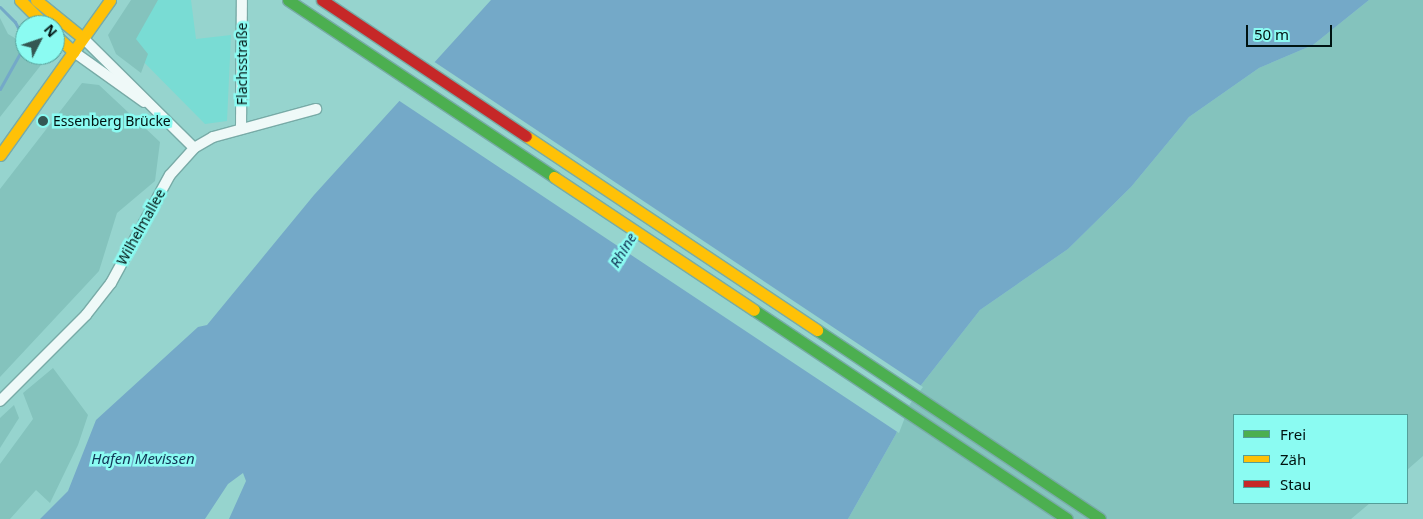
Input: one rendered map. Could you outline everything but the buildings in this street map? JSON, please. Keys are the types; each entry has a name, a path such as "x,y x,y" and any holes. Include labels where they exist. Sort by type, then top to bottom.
{"main road":[{"path":"20,0 35,15"},
{"path":"36,0 83,38"},
{"path":"0,155 110,0"},
{"path":"288,0 1067,519"},
{"path":"322,0 1100,519"},
{"path":"65,44 74,52"}],"street":[{"name":"Flachsstraße","path":"241,129 242,0"},
{"path":"83,38 194,148"},
{"path":"74,52 153,107"},
{"name":"Wilhelmallee","path":"0,401 86,315 110,283 170,175 194,148 241,129 278,123 316,109"}],"shaded area":[{"path":"150,0 191,0 196,39 231,35 227,121 205,124 124,42"}],"green space":[{"path":"131,0 158,0 136,39 148,54 141,73 116,54 108,35"},
{"path":"1369,0 1423,0 1423,456 1408,469 1408,414 1233,414 1233,504 1369,504 1351,519 848,519 896,434 907,403 980,310 1068,249 1131,187 1189,117 1259,68 1313,45"},
{"path":"0,18 8,34 15,38 15,65 41,65 0,117"},
{"path":"82,83 99,85 160,142 155,181 117,213 99,271 0,377 0,189"},
{"path":"53,368 88,415 78,445 50,503 36,490 10,519 0,519 0,464 33,419 23,393"},
{"path":"14,405 19,418 0,448 0,418"}],"water":[{"path":"491,0 1369,0 1313,45 1259,68 1189,117 1131,187 1068,249 980,310 907,403 896,434 848,519 229,519 246,481 243,473 228,484 205,519 40,519 68,491 96,420 198,327 207,325 314,195"}],"pier":[{"path":"433,61 923,387 910,404 899,433 398,100"}],"waterway":[{"path":"0,7 15,22"},
{"path":"0,89 15,62"}],"traffic: fast":[{"path":"288,0 554,177"},
{"path":"754,310 1067,519"},
{"path":"817,330 1100,519"}],"traffic: slow":[{"path":"20,0 35,15"},
{"path":"36,0 83,38"},
{"path":"0,155 110,0"},
{"path":"65,44 74,52"},
{"path":"526,136 817,330"},
{"path":"554,177 754,310"}],"traffic: jam":[{"path":"322,0 526,136"}],"place":[{"name":"Essenberg Brücke","path":"43,121"}],"water label":[{"name":"Rhine","path":"623,250"},
{"name":"Hafen Mevissen","path":"143,459"}]}
